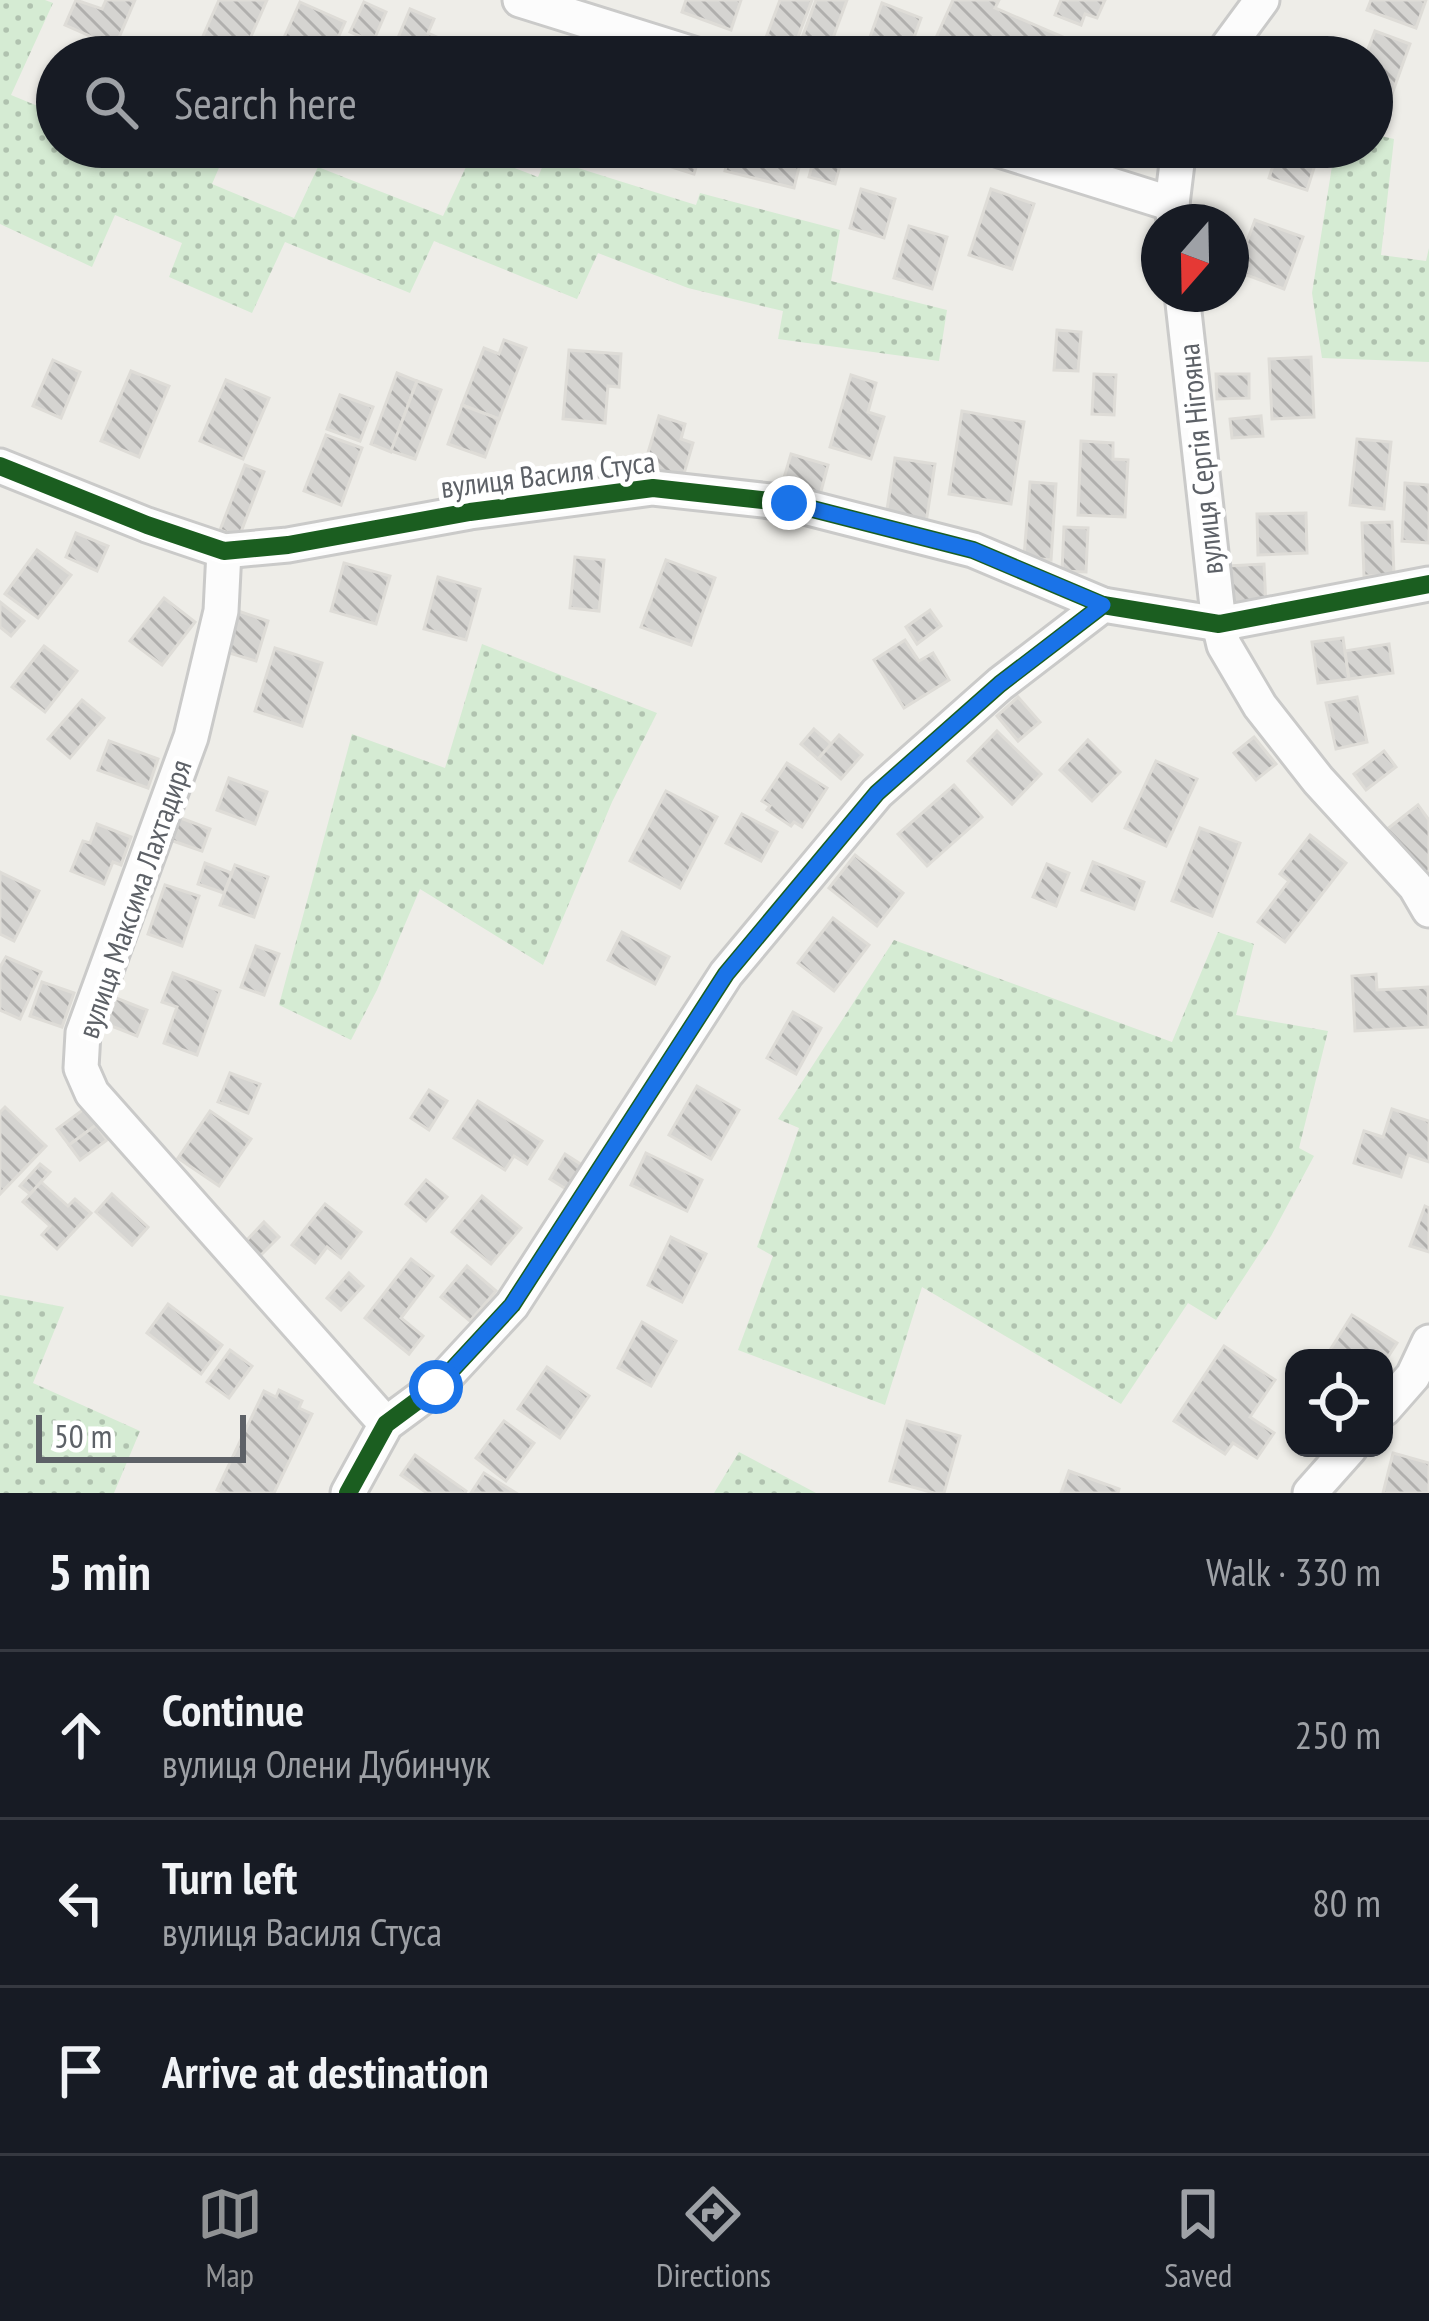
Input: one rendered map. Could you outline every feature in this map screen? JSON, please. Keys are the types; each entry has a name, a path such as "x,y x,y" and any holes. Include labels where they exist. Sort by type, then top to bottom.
{"street":[{"path":"520,0 636,36"},
{"path":"1235,36 1262,0"},
{"path":"1048,168 1148,204"},
{"path":"1174,204 1177,168"},
{"name":"вулиця Сергія Нігояна","path":"1184,312 1224,645 1260,706 1318,780 1415,886 1429,910"},
{"name":"вулиця Василя Стуса","path":"0,466 224,551 652,488 789,503 973,550 1103,605 1220,625"},
{"name":"вулиця Максима Лахтадиря","path":"224,551 221,610 190,737 83,1033 81,1068 92,1093 386,1424"},
{"path":"1220,625 1429,584"},
{"path":"348,1493 386,1424 436,1387 512,1305 726,974 877,793 1000,684 1103,605"},
{"path":"1393,1399 1413,1376 1429,1342"},
{"path":"1310,1493 1342,1457"}],"green space":[{"path":"0,0 45,0 53,3 11,95 36,105 36,168 219,168 212,184 294,218 318,168 443,216 466,168 515,168 538,177 542,168 578,168 696,205 700,193 840,230 831,281 947,310 939,361 778,339 783,311 688,288 598,253 577,299 434,241 410,293 285,242 252,313 169,277 182,243 115,215 92,267 0,224"},
{"path":"1332,168 1391,168 1381,255 1426,261 1429,248 1429,362 1322,358 1312,293"},
{"path":"482,644 657,713 612,802 543,965 420,889 351,1040 279,1005 352,734 445,768"},
{"path":"1218,932 1254,944 1236,1015 1328,1031 1299,1148 1314,1156 1271,1236 1216,1320 1188,1303 1121,1404 922,1287 885,1405 738,1350 773,1256 757,1247 799,1128 778,1119 894,940 1172,1042"},
{"path":"0,1295 64,1307 33,1383 140,1431 114,1493 0,1493"},
{"path":"739,1452 816,1493 714,1493"}],"building":[{"path":"76,0 102,9 106,0 135,0 120,36 90,36 65,25"},
{"path":"219,0 267,0 251,36 203,36"},
{"path":"686,0 741,0 731,30 682,12"},
{"path":"780,0 812,0 798,36 766,36"},
{"path":"816,0 847,0 834,36 803,36"},
{"path":"953,0 999,0 995,8 1061,36 937,36"},
{"path":"1061,0 1105,0 1097,18 1085,14 1081,25 1055,15"},
{"path":"1371,0 1426,0 1416,28 1367,10"},
{"path":"300,2 345,22 339,36 285,36"},
{"path":"364,2 386,12 376,36 350,32"},
{"path":"882,3 921,18 915,36 870,36"},
{"path":"410,9 434,19 428,33 435,36 399,36"},
{"path":"1393,38 1410,44 1393,91"},
{"path":"726,168 799,168 794,188"},
{"path":"811,168 839,168 835,184 809,177"},
{"path":"1272,168 1314,168 1307,190 1269,178"},
{"path":"861,189 895,199 884,238 850,228"},
{"path":"991,189 1034,204 1012,269 969,255"},
{"path":"1255,220 1303,237 1284,289 1249,276 1249,236"},
{"path":"909,226 947,237 932,289 894,278"},
{"path":"1057,330 1081,332 1078,371 1054,370"},
{"path":"504,340 526,348 499,419 462,405 484,348 499,354"},
{"path":"569,350 621,354 619,387 608,386 605,423 563,419"},
{"path":"1311,357 1314,417 1272,419 1269,359"},
{"path":"53,360 80,372 61,418 33,406"},
{"path":"131,371 169,386 139,457 101,441"},
{"path":"397,373 417,381 391,452 371,444"},
{"path":"1094,374 1116,375 1114,415 1092,414"},
{"path":"1216,374 1249,374 1249,398 1217,399"},
{"path":"851,375 876,383 868,412 884,417 871,459 830,447"},
{"path":"226,380 269,398 243,459 200,441"},
{"path":"417,381 441,390 415,459 391,451"},
{"path":"340,395 373,407 360,441 327,429"},
{"path":"462,405 499,419 485,457 448,444"},
{"path":"962,411 1024,422 1011,504 949,494"},
{"path":"659,416 685,424 681,439 693,443 683,477 644,466"},
{"path":"1261,416 1263,436 1232,438 1230,419"},
{"path":"326,435 362,448 341,505 304,491"},
{"path":"1357,439 1391,442 1384,509 1350,505"},
{"path":"1081,441 1113,443 1113,459 1128,460 1125,517 1078,515"},
{"path":"791,454 828,465 819,499 781,488"},
{"path":"895,458 935,464 926,523 886,516"},
{"path":"245,465 264,472 239,537 220,530"},
{"path":"1030,482 1056,484 1051,560 1024,557"},
{"path":"1405,483 1429,485 1429,543 1402,541"},
{"path":"1306,513 1307,553 1258,555 1257,514"},
{"path":"1392,522 1394,575 1364,576 1362,523"},
{"path":"1064,527 1088,528 1086,572 1062,571"},
{"path":"76,533 108,546 97,571 66,557"},
{"path":"37,550 71,575 38,618 5,594"},
{"path":"575,557 604,560 599,611 570,608"},
{"path":"666,560 715,578 691,645 641,627"},
{"path":"344,563 390,576 376,624 331,611"},
{"path":"1264,564 1266,606 1231,608 1228,566"},
{"path":"438,577 480,589 466,640 424,629"},
{"path":"164,598 195,622 162,665 130,641"},
{"path":"0,602 24,621 11,636 0,627"},
{"path":"930,610 941,626 917,644 906,627"},
{"path":"238,611 268,621 256,661 226,652"},
{"path":"1343,638 1349,679 1318,683 1312,642"},
{"path":"905,640 919,661 933,653 949,680 904,708 874,660"},
{"path":"1389,644 1393,673 1349,679 1345,651"},
{"path":"44,646 77,671 45,712 12,687"},
{"path":"275,648 322,663 302,726 255,711"},
{"path":"1018,697 1040,722 1018,741 997,716"},
{"path":"1357,697 1367,742 1336,749 1326,703"},
{"path":"82,700 104,718 70,758 48,739"},
{"path":"814,729 831,744 818,759 801,744"},
{"path":"997,731 1041,774 1012,804 968,761"},
{"path":"839,735 862,755 841,779 818,759"},
{"path":"1254,737 1276,764 1256,780 1234,753"},
{"path":"1088,740 1120,772 1092,801 1060,770"},
{"path":"109,741 158,759 148,788 98,770"},
{"path":"1384,751 1396,767 1366,790 1354,774"},
{"path":"1156,761 1197,779 1166,846 1125,828"},
{"path":"787,763 827,788 802,827 794,822 791,826 762,801"},
{"path":"229,778 267,792 255,824 217,810"},
{"path":"954,785 982,817 927,866 898,834"},
{"path":"666,791 717,817 680,888 630,861"},
{"path":"1418,805 1429,820 1429,871 1422,876 1386,830"},
{"path":"742,814 777,832 761,861 726,843"},
{"path":"178,817 210,829 202,851 170,840"},
{"path":"97,824 131,837 121,865 113,862 104,884 71,871 83,841 90,843"},
{"path":"1200,828 1240,843 1212,916 1172,901"},
{"path":"1310,835 1346,863 1285,942 1258,922 1289,881 1280,874"},
{"path":"855,855 903,893 877,926 829,888"},
{"path":"1093,862 1144,882 1134,909 1082,890"},
{"path":"205,863 232,873 224,893 198,884"},
{"path":"1047,864 1069,873 1056,906 1033,897"},
{"path":"235,865 268,877 254,917 220,905"},
{"path":"0,872 39,891 14,941 0,934"},
{"path":"165,885 199,896 182,946 148,934"},
{"path":"833,918 869,945 834,991 798,963"},
{"path":"622,932 669,957 655,984 608,960"},
{"path":"256,946 279,954 264,995 241,987"},
{"path":"6,957 41,972 20,1019 0,1010 0,967"},
{"path":"173,973 220,991 197,1055 164,1043 177,1007 162,1002"},
{"path":"1376,974 1377,990 1428,987 1429,1027 1355,1031 1352,976"},
{"path":"42,982 74,993 62,1027 30,1016"},
{"path":"116,998 147,1010 137,1036 106,1024"},
{"path":"793,1012 821,1028 796,1074 767,1058"},
{"path":"230,1073 260,1084 248,1113 218,1102"},
{"path":"697,1086 739,1110 711,1159 669,1135"},
{"path":"429,1090 447,1101 429,1130 411,1118"},
{"path":"478,1101 542,1141 527,1164 514,1156 505,1170 454,1138"},
{"path":"5,1107 46,1146 0,1194 0,1112"},
{"path":"84,1109 96,1125 69,1145 57,1129"},
{"path":"1392,1109 1429,1121 1429,1162 1408,1155 1401,1177 1354,1163 1364,1131 1383,1137"},
{"path":"210,1111 251,1139 219,1186 178,1158"},
{"path":"96,1125 107,1140 80,1160 69,1145"},
{"path":"646,1153 702,1180 687,1211 631,1185"},
{"path":"565,1154 582,1165 566,1189 550,1179"},
{"path":"40,1164 50,1172 30,1194 20,1186"},
{"path":"426,1180 447,1197 426,1221 406,1204"},
{"path":"41,1182 68,1206 75,1199 91,1213 57,1249 42,1235 50,1226 23,1202"},
{"path":"112,1194 148,1227 132,1245 96,1212"},
{"path":"482,1196 521,1228 491,1264 452,1232"},
{"path":"325,1204 361,1232 341,1258 327,1247 315,1263 292,1245"},
{"path":"1425,1206 1429,1208 1429,1252 1410,1246"},
{"path":"264,1222 279,1237 259,1257 244,1243"},
{"path":"671,1237 706,1254 682,1302 648,1285"},
{"path":"411,1259 433,1276 401,1318 423,1336 409,1354 365,1318"},
{"path":"467,1266 496,1291 470,1321 441,1297"},
{"path":"349,1273 363,1286 341,1310 327,1298"},
{"path":"168,1304 222,1345 201,1374 147,1333"},
{"path":"1352,1315 1397,1343 1393,1349 1331,1349"},
{"path":"642,1322 676,1341 651,1386 618,1368"},
{"path":"1224,1346 1275,1380 1250,1417 1274,1433 1257,1458 1233,1443 1225,1454 1174,1421"},
{"path":"230,1350 252,1366 229,1398 207,1382"},
{"path":"547,1367 589,1396 560,1438 518,1409"},
{"path":"279,1390 302,1401 299,1408 312,1414 274,1493 217,1490 264,1391 276,1397"},
{"path":"504,1421 534,1443 506,1481 476,1458"},
{"path":"907,1421 960,1436 944,1493 890,1481"},
{"path":"1393,1453 1429,1463 1429,1493 1383,1493"},
{"path":"415,1455 465,1493 427,1493 401,1475"},
{"path":"1069,1471 1119,1489 1118,1493 1061,1493"},
{"path":"484,1473 516,1493 471,1493"}],"cycle path":[{"path":"0,466 224,551 653,488 789,503 973,550 1103,605"},
{"path":"348,1493 386,1424 436,1387 512,1305 726,974 877,793 1000,684 1103,605 1219,624 1429,584"}],"route":[{"path":"436,1387 512,1305 726,974 877,793 1000,684 1103,605 973,550 789,503"}]}
